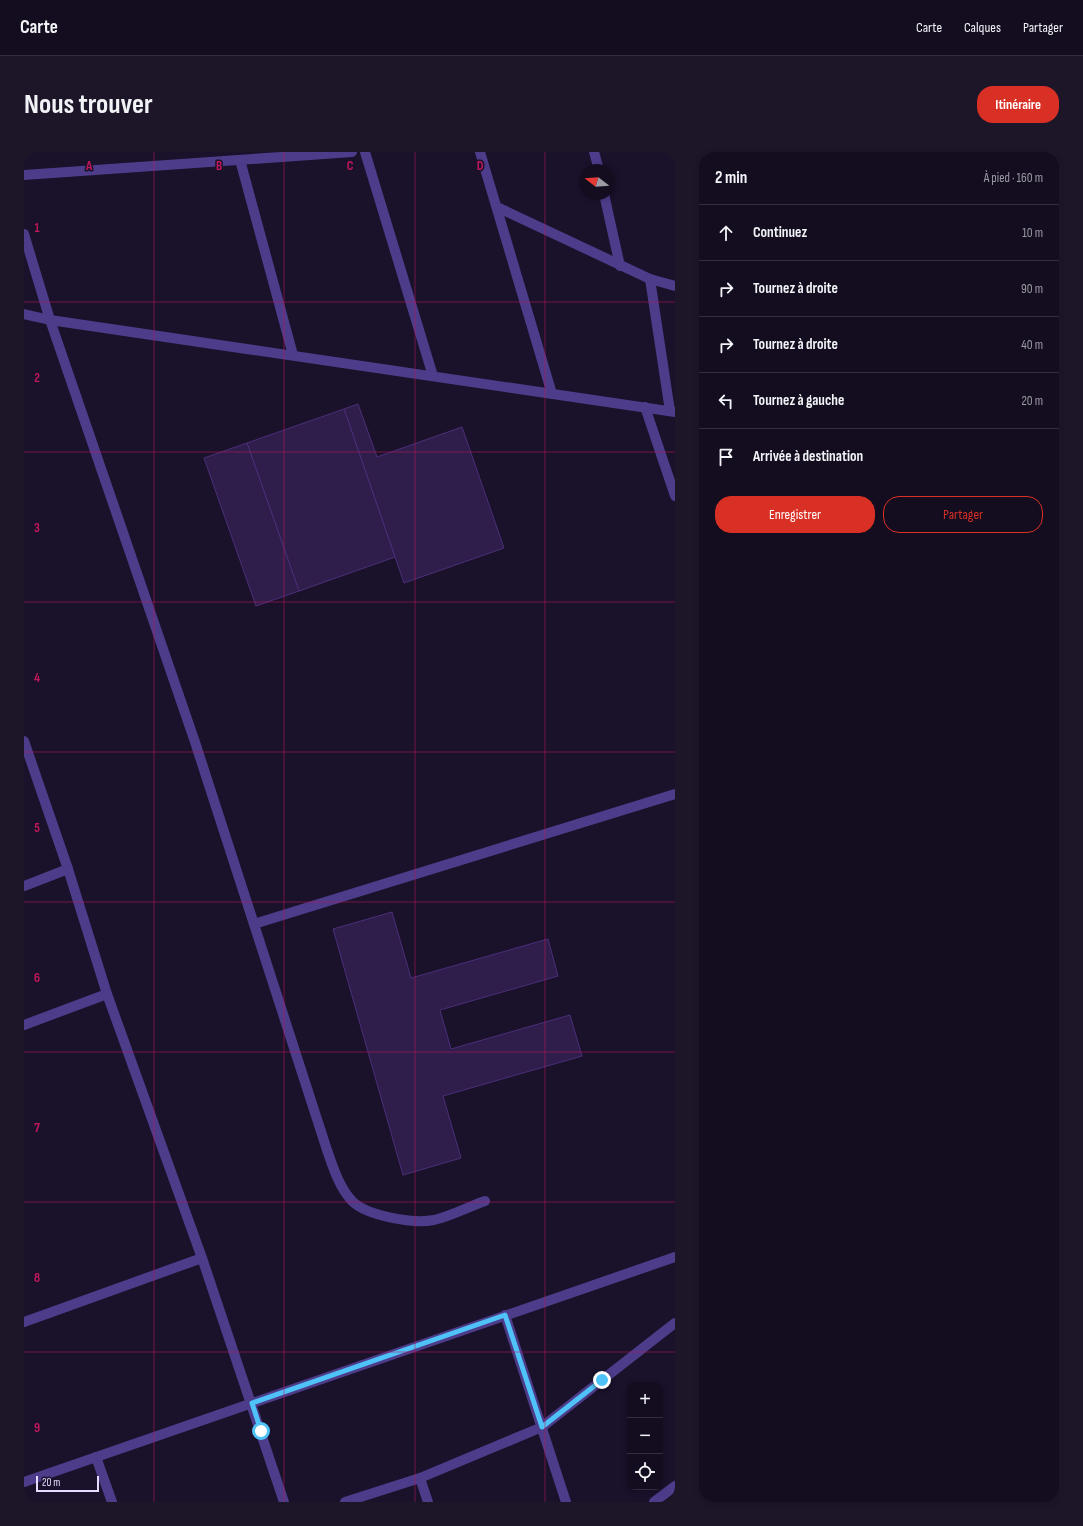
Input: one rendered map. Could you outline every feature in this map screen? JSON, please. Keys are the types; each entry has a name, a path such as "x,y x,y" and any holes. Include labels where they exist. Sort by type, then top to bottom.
{"street":[{"path":"24,176 352,152"},
{"path":"365,152 433,376"},
{"path":"480,152 552,394"},
{"path":"594,152 597,164"},
{"path":"240,160 293,355"},
{"path":"605,200 620,266"},
{"path":"497,207 620,266 650,279 675,286"},
{"path":"24,234 50,320 195,742 339,1183 353,1202 375,1213 400,1221 433,1220 485,1201"},
{"path":"24,314 50,320 673,412 671,384 650,279"},
{"path":"645,407 675,496"},
{"path":"24,741 26,752 68,869 107,994 202,1258 252,1403 284,1502"},
{"path":"254,924 675,794"},
{"path":"24,886 68,869"},
{"path":"24,1025 107,994"},
{"path":"24,1482 675,1256"},
{"path":"24,1322 202,1258"},
{"path":"505,1315 566,1502"},
{"path":"345,1502 420,1478 542,1427 675,1323"},
{"path":"96,1457 112,1502"},
{"path":"420,1478 428,1502"},
{"path":"654,1502 675,1486"}],"building":[{"path":"358,404 377,457 462,427 504,548 404,583 344,409"},
{"path":"344,409 395,557 299,591 247,443"},
{"path":"247,443 299,591 256,606 204,458"},
{"path":"392,912 411,978 548,939 558,976 440,1010 451,1049 570,1015 582,1056 443,1096 461,1158 403,1175 333,929"}],"route":[{"path":"261,1431 252,1403 505,1315 542,1427 602,1380"}]}
